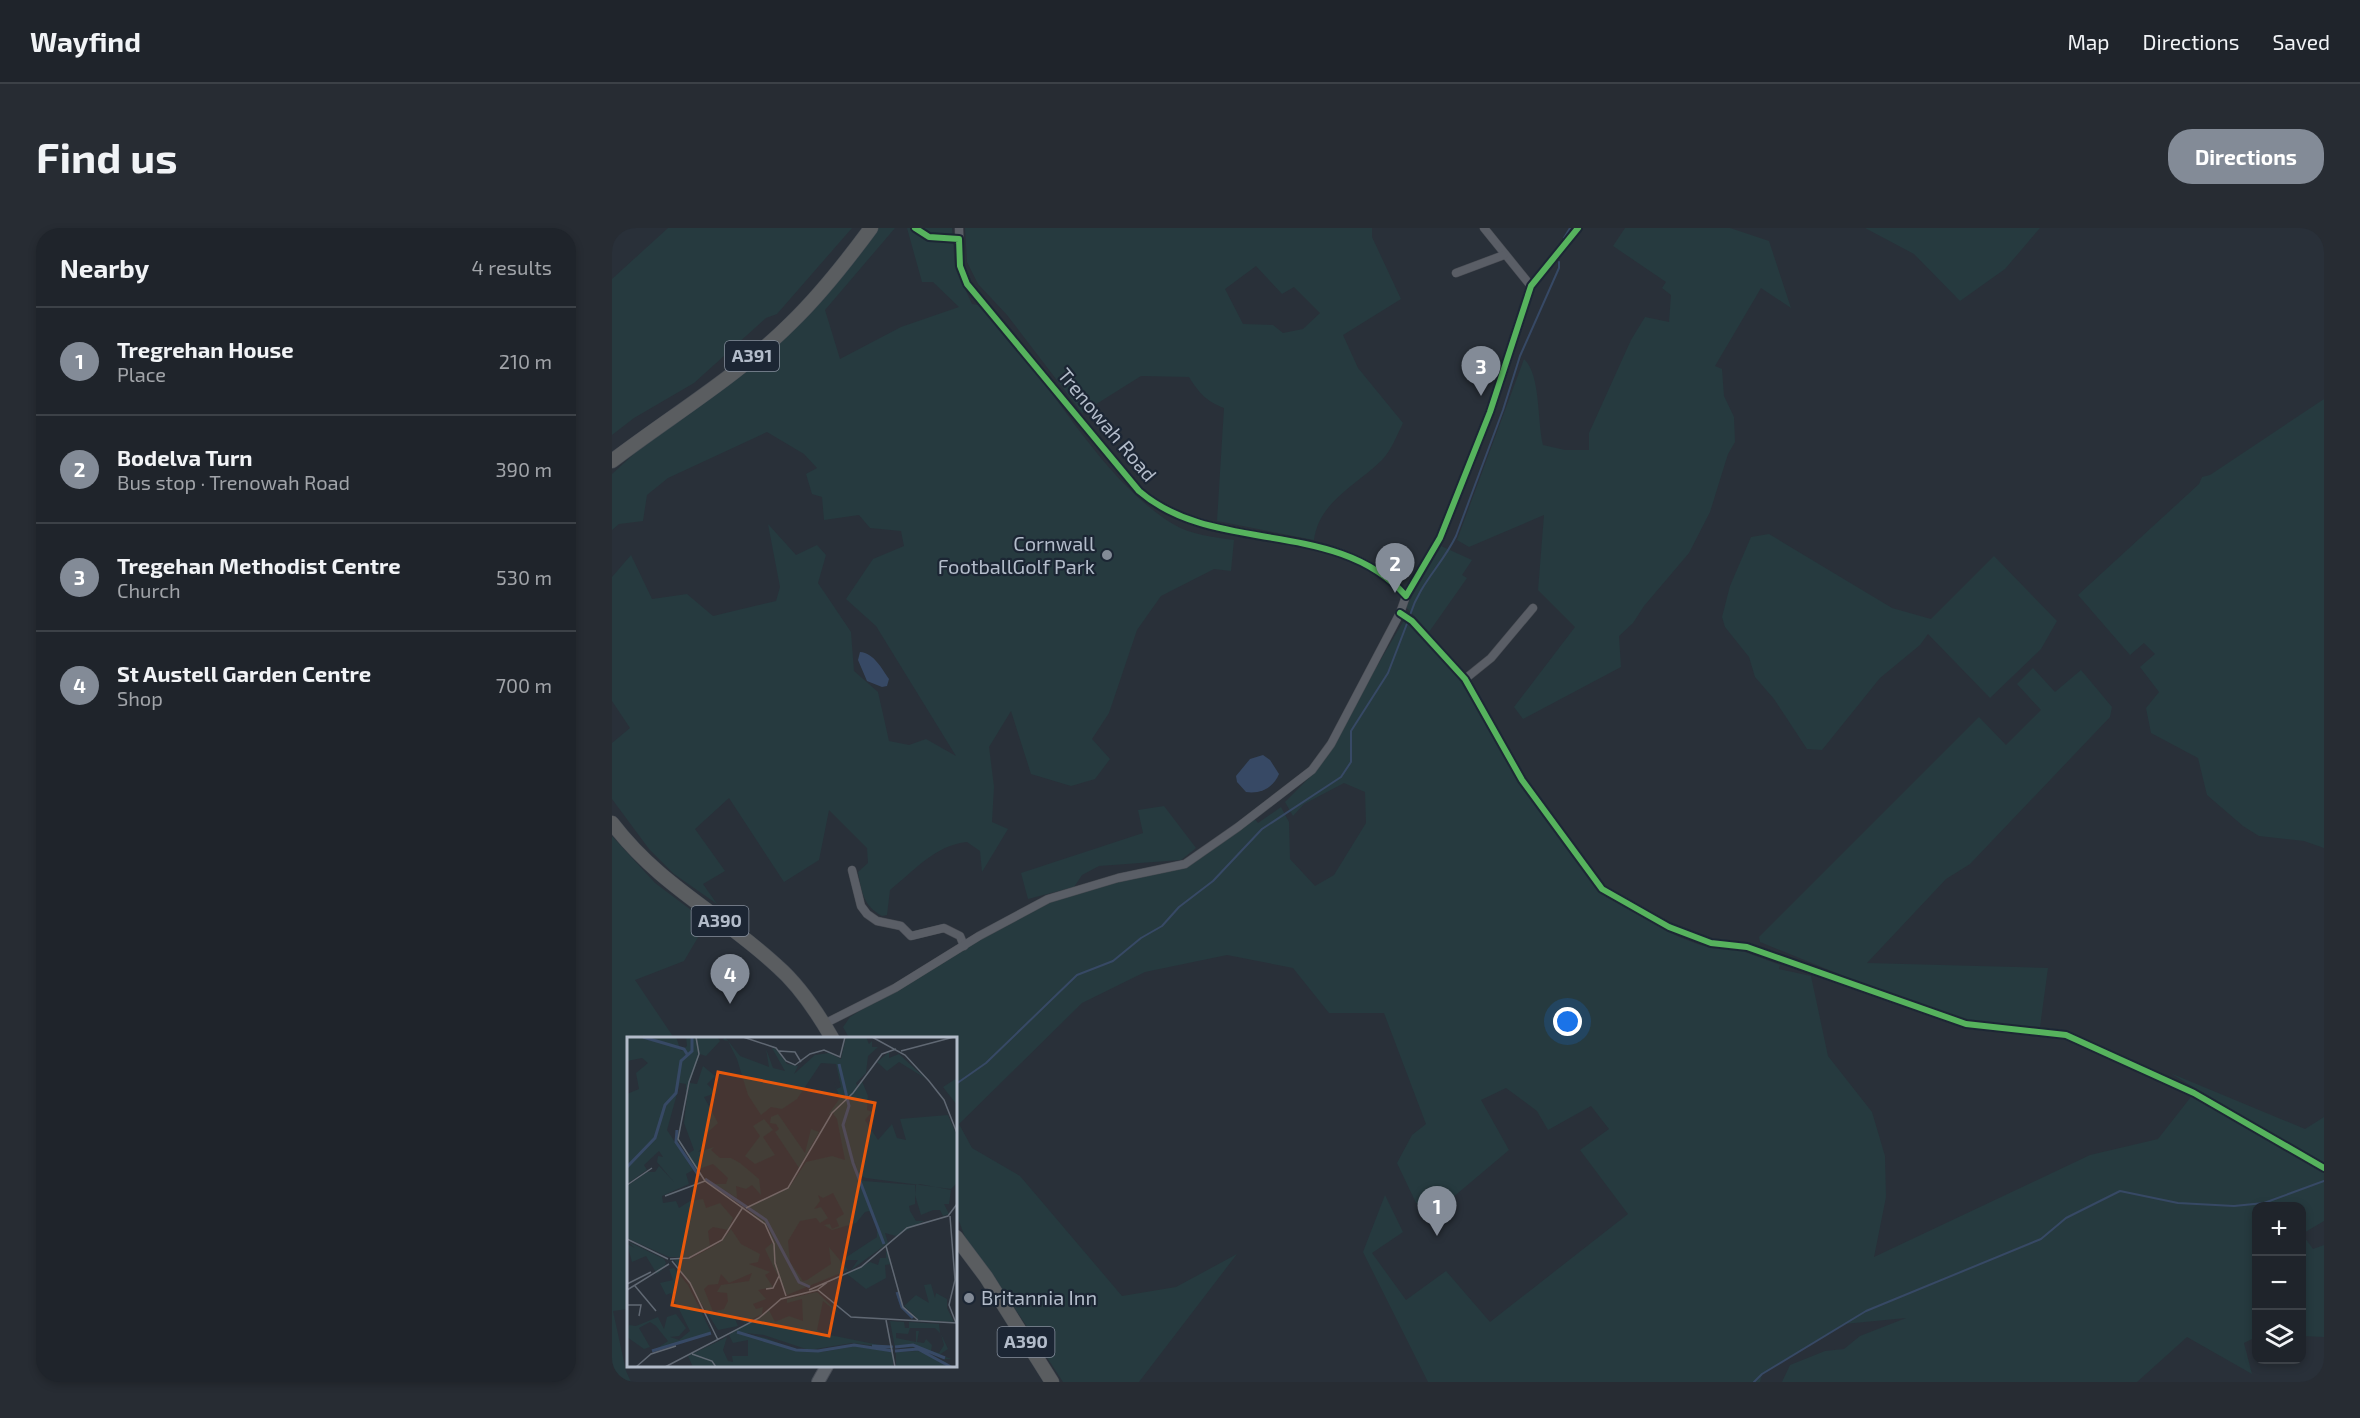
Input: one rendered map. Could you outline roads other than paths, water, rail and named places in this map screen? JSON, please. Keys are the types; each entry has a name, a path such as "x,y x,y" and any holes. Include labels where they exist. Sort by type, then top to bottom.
{"highway":[{"name":"A391","path":"612,460 736,369 790,325 840,270 871,228"},
{"name":"A390","path":"612,823 655,872 779,967 801,991 831,1037"},
{"path":"957,1238 986,1277 1000,1301"},
{"path":"957,1255 1000,1301"},
{"name":"A390","path":"1000,1301 1052,1382"}],"main road":[{"path":"818,1382 826,1367"}],"street":[{"name":"Trenowah Road","path":"959,228 960,266 967,284 1139,491 1151,502 1200,523 1327,547 1387,576 1406,596"},
{"path":"1484,228 1531,286"},
{"path":"824,1024 896,988 964,946 1048,899 1118,879 1185,864 1253,817 1312,770 1331,744 1406,617 1406,596 1440,538 1490,412 1531,286 1578,228"},
{"path":"1456,273 1504,255"},
{"path":"1465,679 1491,658 1533,608"},
{"path":"1406,617 1465,679 1521,780 1602,889 1660,922 1711,943 1747,947 1966,1024 2066,1035 2194,1093 2324,1168"},
{"path":"852,870 861,906 873,919 901,926 911,936 944,928 960,936 964,946"}],"water":[{"path":"860,652 869,655 877,662 889,679 887,686 882,687 867,681 858,660"},
{"path":"1263,755 1270,760 1279,774 1266,789 1246,792 1237,782 1236,776 1250,759"}],"waterway":[{"path":"1564,238 1570,228"},
{"path":"1410,615 1419,593 1456,536 1503,410 1520,356 1559,268 1559,262"},
{"path":"957,1083 986,1063 1077,975 1113,961 1141,938 1162,926 1179,907 1213,881 1262,829 1341,777 1351,762 1351,731 1388,673 1408,621"},
{"path":"1754,1382 1762,1374 1866,1311 2041,1239 2066,1218 2120,1191 2178,1203 2234,1206 2264,1203 2324,1181"}],"place":[{"name":"Tregehan Methodist Centre","path":"1481,396"},
{"name":"Cornwall FootballGolf Park","path":"1107,555"},
{"name":"Bodelva Turn","path":"1395,593"},
{"name":"St Austell Garden Centre","path":"730,1004"},
{"name":"Tregrehan House","path":"1437,1236"},
{"name":"Britannia Inn","path":"969,1298"}]}
